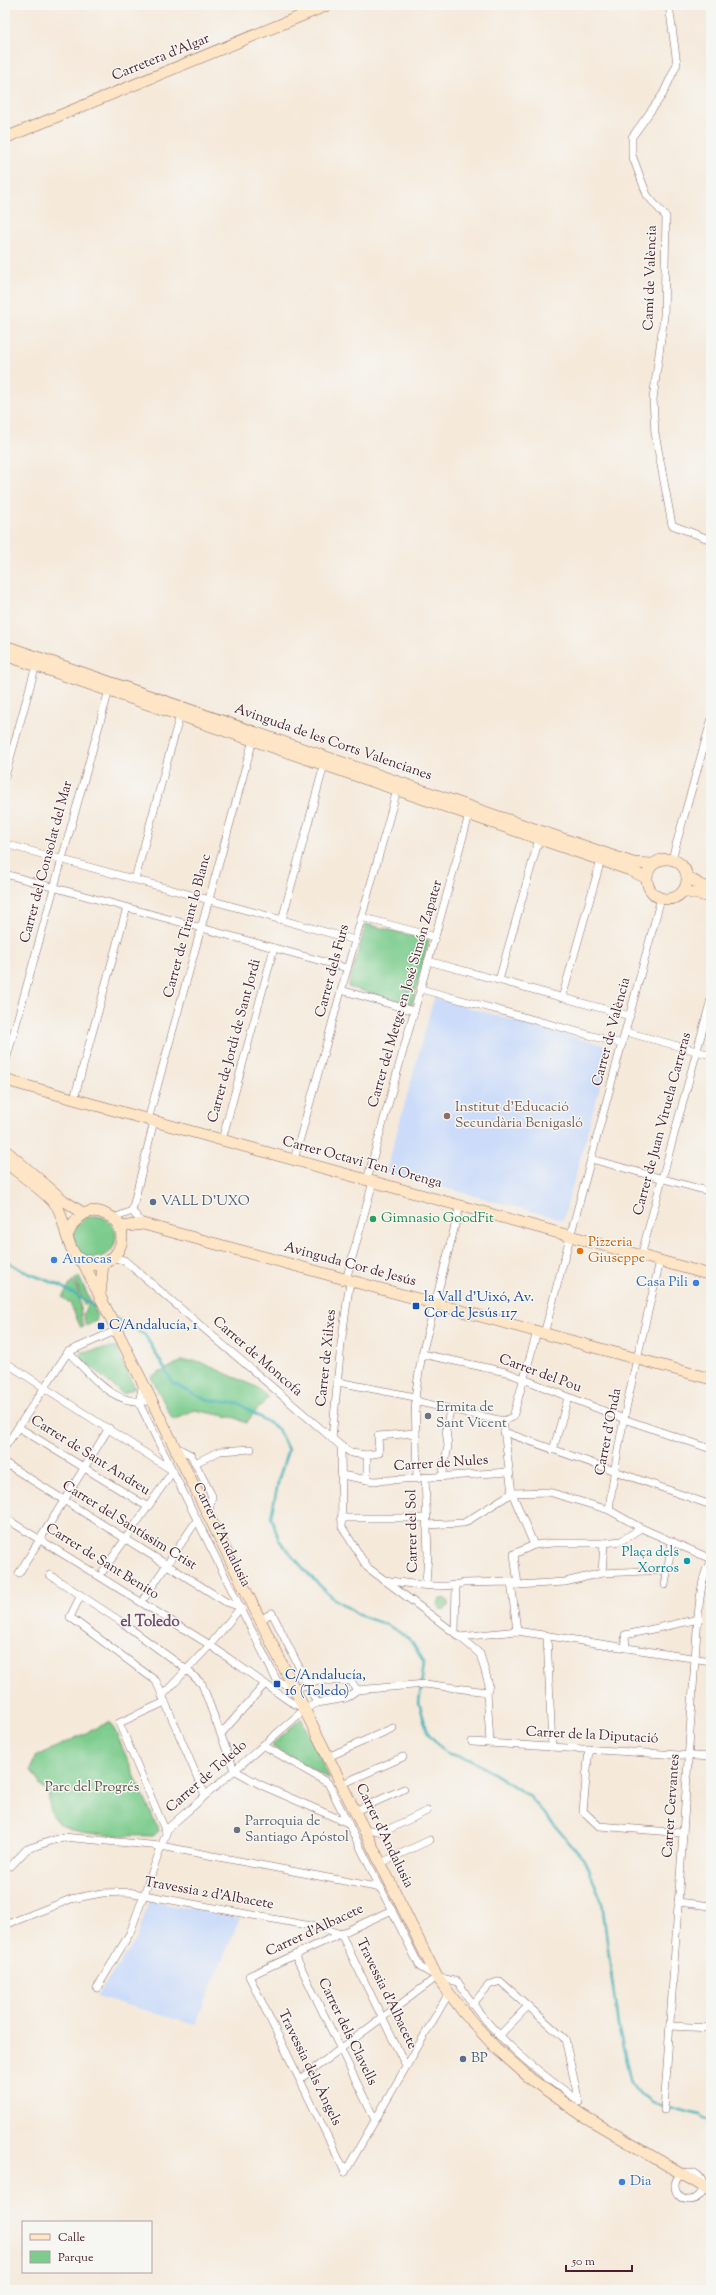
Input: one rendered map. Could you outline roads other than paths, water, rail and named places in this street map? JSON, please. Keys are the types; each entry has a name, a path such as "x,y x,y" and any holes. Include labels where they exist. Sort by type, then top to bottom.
{"street":[{"name":"Carretera d'Algar","path":"5,138 328,5"},
{"name":"Camí de València","path":"669,5 677,64 663,94 632,137 632,155 647,195 666,218 664,316 653,399 656,440 672,525 711,540"},
{"name":"Avinguda de les Corts Valencianes","path":"5,646 633,863 652,864"},
{"name":"Avinguda de les Corts Valencianes","path":"5,654 601,860 646,878"},
{"path":"5,777 36,665"},
{"name":"Carrer del Consolat del Mar","path":"5,1064 108,690"},
{"path":"134,879 180,715"},
{"path":"672,859 708,742 711,721"},
{"name":"Carrer de Tirant lo Blanc","path":"132,1211 151,1120 208,900 253,740"},
{"path":"282,920 324,765"},
{"name":"Carrer dels Furs","path":"294,1160 397,790"},
{"name":"Carrer del Metge en José Simón Zapater","path":"370,1181 414,1010 469,815"},
{"path":"499,980 538,839"},
{"path":"5,844 355,940"},
{"path":"687,876 683,891 674,898 662,898 650,891 646,878 652,864 664,858 672,859 682,865 687,876 700,885 711,888"},
{"path":"562,998 601,860"},
{"path":"5,874 347,968"},
{"path":"683,891 711,897"},
{"name":"Carrer de València","path":"503,1422 513,1417 524,1380 541,1333 570,1236 662,898"},
{"path":"74,1099 127,907"},
{"path":"361,917 435,937"},
{"name":"Carrer de Jordi de Sant Jordi","path":"222,1140 274,948"},
{"path":"428,961 630,1016"},
{"path":"421,989 622,1044"},
{"path":"341,990 414,1010"},
{"name":"Carrer de Juan Viruela Carreras","path":"641,1256 711,1000"},
{"path":"626,1032 711,1054"},
{"name":"Carrer Octavi Ten i Orenga","path":"5,1080 711,1275"},
{"path":"5,1150 63,1200 83,1213"},
{"path":"591,1159 711,1192"},
{"path":"5,1162 57,1206 68,1234 70,1250 83,1262 92,1265 103,1264 119,1259 121,1247 117,1223 99,1211 83,1213 73,1221 68,1234"},
{"name":"Carrer de Xilxes","path":"370,1181 348,1280 341,1344 336,1442 341,1478 342,1527 367,1567 458,1635 480,1654 489,1685 487,1692 490,1743"},
{"name":"Carrer del Sol","path":"426,1584 428,1554 416,1433 415,1397 422,1354 460,1206"},
{"path":"117,1223 132,1211 143,1224"},
{"name":"Avinguda Cor de Jesús","path":"117,1223 143,1224 711,1379"},
{"name":"Carrer de Moncofa","path":"119,1259 336,1442 351,1453 367,1455"},
{"name":"Carrer d'Onda","path":"609,1510 613,1471 660,1261"},
{"name":"Carrer d'Andalusia","path":"83,1262 437,1977 496,2048 532,2080 582,2115 707,2189"},
{"path":"100,1296 103,1264"},
{"path":"5,1447 68,1352 117,1330"},
{"path":"68,1352 110,1394 139,1403 152,1400"},
{"name":"Carrer del Pou","path":"422,1354 506,1372 568,1398 711,1449"},
{"path":"5,1362 109,1428 173,1471 103,1571"},
{"path":"338,1382 415,1397 419,1402 503,1422 512,1493 534,1545"},
{"path":"139,1403 143,1383"},
{"path":"554,1450 568,1398"},
{"name":"Carrer d'Andalusia","path":"139,1403 277,1681 294,1689"},
{"path":"442,1477 448,1446 446,1430 450,1410"},
{"name":"Carrer de Sant Andreu","path":"18,1427 148,1507"},
{"path":"19,1573 109,1428"},
{"path":"504,1432 711,1505"},
{"path":"370,1481 367,1455 379,1453 378,1436 416,1433"},
{"name":"Carrer d'Andalusia","path":"174,1446 191,1455 212,1496 208,1515"},
{"path":"195,1463 220,1451 251,1449"},
{"name":"Carrer del Santíssim Crist","path":"5,1463 226,1602 241,1607"},
{"name":"Carrer de Nules","path":"341,1478 370,1481 509,1472"},
{"path":"342,1518 464,1523 512,1493 549,1492 609,1510 641,1528 711,1560"},
{"name":"Carrer de Sant Benito","path":"5,1518 210,1645 288,1701 305,1709"},
{"path":"145,1597 197,1520"},
{"path":"517,1631 514,1554 534,1545 552,1543 604,1543 621,1541 641,1528"},
{"path":"665,1585 672,1541"},
{"path":"602,1573 604,1543"},
{"name":"Carrer Cervantes","path":"664,2110 695,1659 702,1589 706,1567 711,1560"},
{"path":"384,1580 426,1584 515,1584 565,1582 602,1573 668,1570"},
{"path":"50,1575 81,1595 187,1670 202,1684 234,1770 261,1785 348,1823"},
{"path":"460,1584 458,1635 517,1631 711,1661"},
{"path":"81,1595 70,1617 156,1681 205,1795"},
{"path":"166,1832 119,1723 164,1699 241,1607"},
{"path":"260,1620 272,1614 317,1703"},
{"path":"626,1648 625,1635 699,1618"},
{"path":"547,1636 552,1747"},
{"path":"279,1658 291,1651"},
{"path":"288,1675 300,1669"},
{"path":"294,1689 318,1680 351,1681 357,1690"},
{"path":"221,1734 265,1684"},
{"path":"305,1709 317,1703 346,1698 357,1690 425,1684 487,1692"},
{"name":"Carrer de Toledo","path":"97,1988 130,1933 168,1828 305,1709"},
{"path":"328,1757 392,1728"},
{"name":"Carrer de la Diputació","path":"472,1742 688,1754 711,1757"},
{"name":"Carrer d'Andalusia","path":"263,1745 328,1783 420,1967 437,1977 458,1982 472,2005 499,2036 536,2070 579,2101"},
{"path":"589,1749 583,1811 599,1826 683,1834"},
{"path":"342,1784 403,1757"},
{"path":"355,1811 404,1789"},
{"path":"366,1833 372,1830 383,1832 427,1811"},
{"path":"11,1866 27,1849 63,1837 161,1846 381,1888"},
{"path":"381,1863 430,1840"},
{"name":"Travessia 2 d'Albacete","path":"5,1926 71,1899 102,1893 128,1892 322,1928 342,1934"},
{"path":"678,1902 711,1906"},
{"name":"Carrer d'Albacete","path":"250,1976 392,1910"},
{"name":"Travessia d'Albacete","path":"342,1934 406,2066"},
{"name":"Carrer dels Clavells","path":"296,1955 375,2120"},
{"name":"Travessia dels Àngels","path":"250,1976 345,2172 375,2120"},
{"path":"300,2079 437,1977"},
{"path":"472,2005 489,1985 500,1981 565,2039 582,2115"},
{"path":"375,2120 449,1993"},
{"path":"499,2036 528,2006"},
{"path":"670,2026 711,2028"},
{"path":"682,2174 676,2180 674,2185 679,2197 687,2201 696,2199 707,2189"}],"waterway":[{"path":"5,1260 23,1271 61,1286 102,1311"},
{"path":"115,1318 145,1335 173,1383 204,1399 240,1404 278,1429 288,1450 279,1478 271,1517 279,1540 309,1575 333,1598 359,1615 387,1625 409,1638 424,1662 419,1703 428,1733 446,1753 472,1760 529,1796 586,1862 602,1902 618,2026 631,2083 640,2094 656,2104 700,2115 711,2122"}],"place":[{"name":"Institut d'Educació Secundària Benigasló","path":"447,1116"},
{"name":"VALL D'UXO","path":"153,1202"},
{"name":"Gimnasio GoodFit","path":"373,1219"},
{"name":"Pizzeria Giuseppe","path":"580,1251"},
{"name":"Autocas","path":"54,1260"},
{"name":"Casa Pili","path":"696,1283"},
{"name":"la Vall d'Uixó, Av. Cor de Jesús 117","path":"416,1306"},
{"name":"C/Andalucía, 1","path":"101,1326"},
{"name":"Ermita de Sant Vicent","path":"428,1416"},
{"name":"Plaça dels Xorros","path":"687,1561"},
{"name":"C/Andalucía, 16 (Toledo)","path":"277,1684"},
{"name":"Parroquia de Santiago Apóstol","path":"237,1830"},
{"name":"BP","path":"463,2059"},
{"name":"Dia","path":"622,2182"}],"district":[{"name":"el Toledo","path":"150,1622"}],"park label":[{"name":"Parc del Progrés","path":"92,1788"}]}
